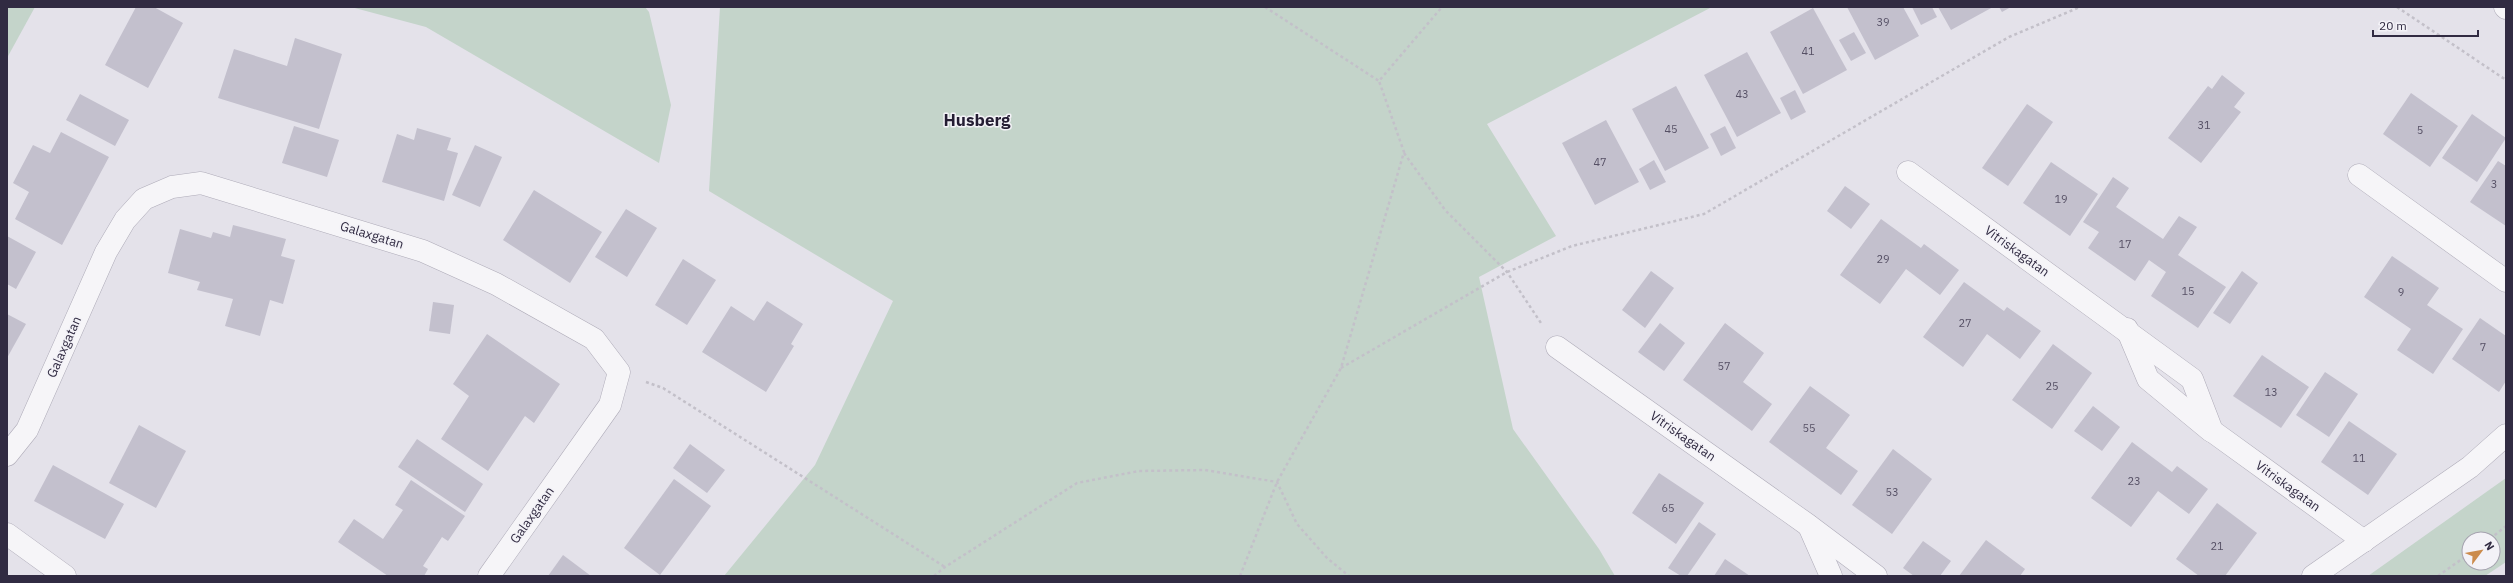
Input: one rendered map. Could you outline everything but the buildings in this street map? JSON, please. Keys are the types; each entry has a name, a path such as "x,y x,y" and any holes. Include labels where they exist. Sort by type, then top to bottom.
{"street":[{"name":"Vitriskagatan","path":"1908,172 2127,329 2192,379 2212,431 2364,541"},
{"path":"2359,175 2506,281"},
{"name":"Galaxgatan","path":"7,455 27,430 106,252 125,220 144,199 172,187 200,183 423,251 496,284 594,339 619,372 610,405 489,576"},
{"name":"Vitriskagatan","path":"1557,346 1808,525 1876,576"},
{"path":"2313,576 2470,467 2506,435"},
{"path":"1808,525 1831,576"},
{"path":"7,534 65,576"}],"path":[{"path":"1265,7 1380,81 1404,152 1444,210 1507,272 1557,346"},
{"path":"1380,81 1442,7"},
{"path":"1341,368 1507,272 1572,246 1704,214 2009,37 2080,7"},
{"path":"2397,7 2506,80"},
{"path":"1240,576 1277,482 1341,368 1404,152"},
{"path":"619,372 663,388 945,567"},
{"path":"934,576 945,567 1077,483 1139,471 1198,470 1277,482"},
{"path":"1277,482 1297,524 1327,558 1349,576"},
{"path":"2438,576 2461,560"}],"shaded area":[{"path":"7,7 35,7 7,58"},
{"path":"351,7 645,7 649,12 671,105 659,163 426,27"},
{"path":"720,7 1712,7 1487,124 1556,236 1479,277 1513,429 1599,549 1615,576 724,576 815,465 893,301 709,191"},
{"path":"2506,478 2506,562 2501,565 2501,531 2461,531 2461,571 2492,571 2485,576 2368,576"}],"district":[{"name":"Husberg","path":"977,120"}]}
